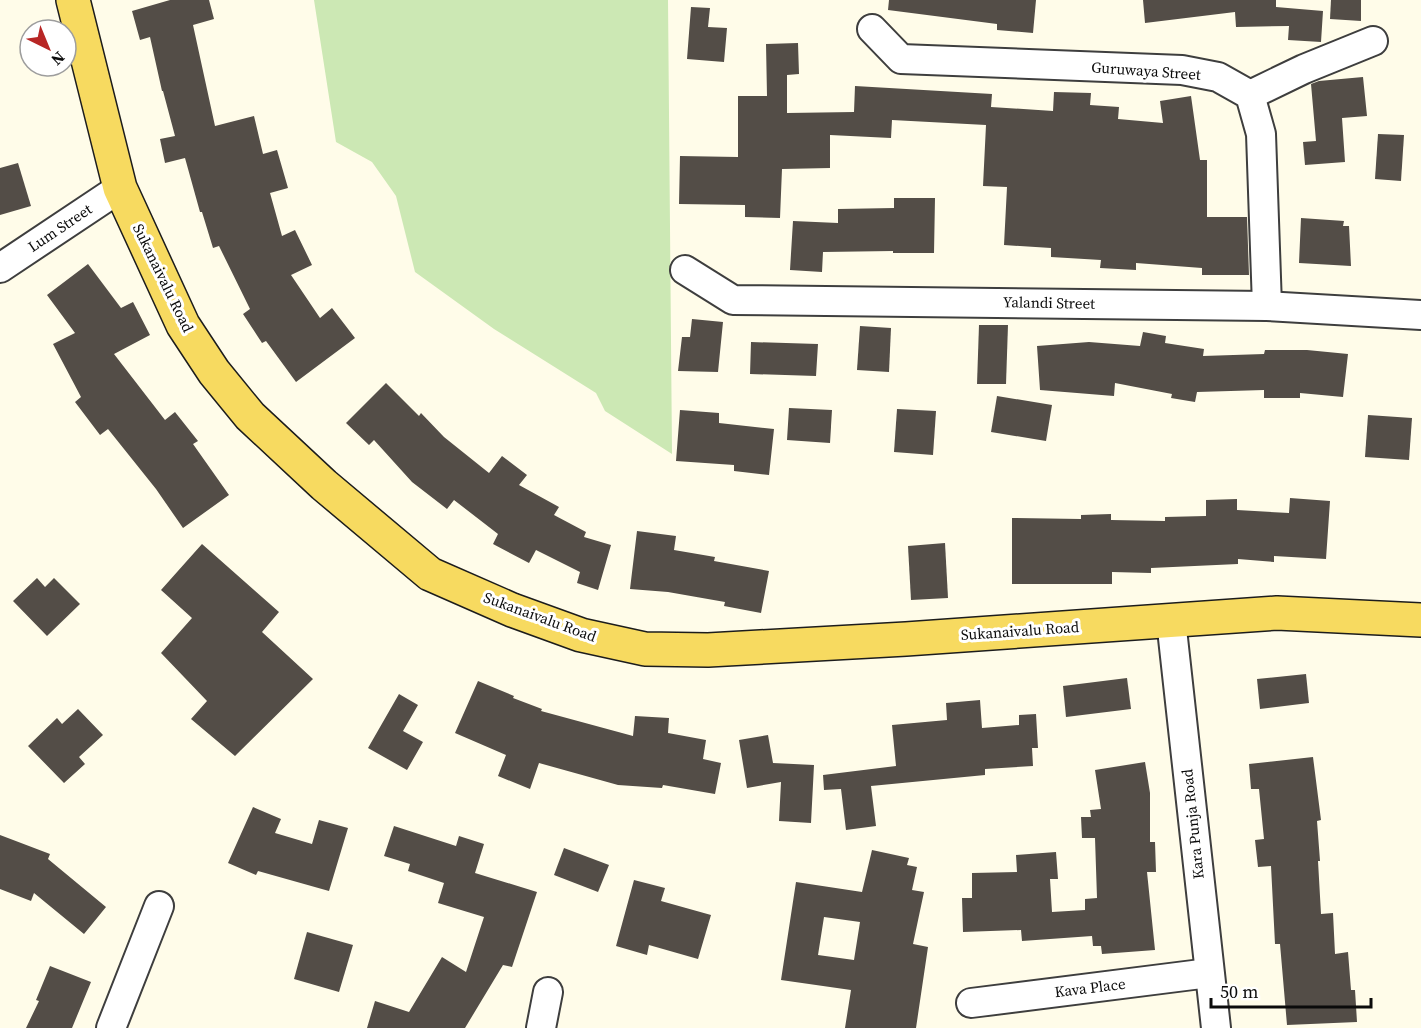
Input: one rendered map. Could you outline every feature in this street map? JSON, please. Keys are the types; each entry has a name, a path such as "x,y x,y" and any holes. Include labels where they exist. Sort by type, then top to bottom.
{"main road":[{"name":"Sukanaivalu Road","path":"73,0 120,188 183,325 214,372 250,416 324,484 430,573 512,610 581,635 645,649 708,650 895,640 1277,613 1421,620"}],"street":[{"name":"Guruwaya Street","path":"873,29 901,59 1182,70 1218,77 1250,95"},
{"path":"1267,306 1261,134 1250,95 1304,69 1373,41"},
{"name":"Lum Street","path":"0,268 120,188"},
{"name":"Yalandi Street","path":"686,270 733,300 1267,306 1421,315"},
{"name":"Kara Punja Road","path":"1171,620 1216,1028"},
{"path":"111,1028 159,906"},
{"name":"Kava Place","path":"971,1003 1209,973"},
{"path":"541,1028 548,992"}],"green space":[{"path":"314,0 668,0 672,454 605,411 596,393 494,329 415,272 396,196 372,162 336,142"}],"building":[{"path":"170,0 209,0 214,19 193,25 215,126 254,116 263,154 277,150 288,188 270,193 282,236 295,230 312,265 291,275 320,318 332,308 355,338 296,382 266,341 262,343 243,314 250,309 219,246 213,248 185,158 165,163 160,139 175,136 150,37 140,40 132,11"},
{"path":"889,0 1036,0 1033,33 997,30 997,24 888,10"},
{"path":"1143,0 1276,0 1276,7 1323,11 1321,42 1288,40 1289,26 1236,27 1235,12 1145,23"},
{"path":"1331,0 1361,0 1361,21 1330,19"},
{"path":"691,7 710,8 708,27 727,28 724,62 687,59"},
{"path":"798,43 799,74 787,75 787,113 854,112 855,86 992,94 991,107 1053,111 1054,92 1091,93 1090,105 1119,107 1118,119 1163,123 1160,101 1191,96 1200,160 1207,160 1207,217 1247,217 1249,275 1202,275 1202,268 1136,263 1136,270 1100,268 1101,260 1051,257 1051,248 1004,245 1007,187 983,186 986,125 892,120 891,138 830,135 830,168 782,169 780,218 745,217 745,205 679,204 680,156 738,157 738,96 767,96 766,44"},
{"path":"1363,77 1367,116 1342,118 1345,162 1305,165 1303,142 1316,141 1311,84 1319,81"},
{"path":"1378,134 1404,135 1401,181 1375,179"},
{"path":"18,163 31,206 0,215 0,168"},
{"path":"894,198 935,198 934,253 823,252 822,272 790,270 793,221 838,223 838,209 894,208"},
{"path":"1301,218 1344,221 1343,226 1349,226 1351,266 1299,263"},
{"path":"88,264 121,308 133,302 150,335 114,354 165,420 175,412 198,441 193,444 229,495 183,528 156,489 108,429 100,435 75,402 81,397 53,344 75,333 47,295"},
{"path":"692,319 723,322 718,372 678,371 682,337 690,337"},
{"path":"979,325 1008,325 1006,384 977,384"},
{"path":"860,326 891,328 889,372 857,370"},
{"path":"1143,332 1166,336 1165,343 1204,349 1203,356 1264,354 1265,350 1307,350 1348,354 1343,397 1300,393 1300,398 1264,398 1264,390 1197,392 1195,402 1171,398 1172,394 1115,383 1114,396 1040,390 1037,346 1089,342 1140,346"},
{"path":"751,342 818,344 816,376 750,374"},
{"path":"386,383 419,416 421,413 444,437 489,473 502,456 527,475 519,485 559,507 554,515 586,532 584,537 611,545 598,590 577,583 580,572 536,550 529,563 493,544 498,534 454,500 447,509 412,482 374,440 369,445 346,423"},
{"path":"997,396 1052,405 1046,441 991,432"},
{"path":"789,408 832,410 830,443 787,440"},
{"path":"897,409 936,411 933,455 894,452"},
{"path":"680,410 719,413 719,423 774,429 769,475 734,471 734,465 676,461"},
{"path":"1368,415 1412,418 1409,460 1365,457"},
{"path":"1290,498 1330,501 1326,559 1274,556 1274,562 1238,559 1238,564 1151,568 1151,573 1112,572 1112,584 1012,584 1012,518 1081,519 1081,515 1111,514 1111,520 1165,521 1165,517 1206,516 1206,500 1237,499 1237,510 1289,513"},
{"path":"637,531 676,536 674,550 715,557 714,561 769,571 761,613 724,606 725,602 668,592 630,589"},
{"path":"945,543 948,598 911,600 908,546"},
{"path":"202,544 279,612 262,632 313,679 235,756 191,719 207,701 161,653 192,618 161,590"},
{"path":"37,578 45,587 54,578 80,604 47,636 13,601"},
{"path":"1306,674 1309,703 1260,709 1257,679"},
{"path":"1127,678 1131,709 1066,717 1063,686"},
{"path":"478,681 542,709 541,711 633,736 635,716 669,718 668,733 706,740 703,759 721,763 715,794 663,785 662,788 618,785 539,763 530,789 498,776 506,755 455,733"},
{"path":"399,694 418,705 403,731 423,742 407,770 368,748"},
{"path":"980,700 982,728 1019,725 1019,715 1036,714 1038,748 1032,748 1033,766 985,769 985,775 871,786 876,826 846,830 841,789 824,790 823,775 896,766 892,725 947,720 946,703"},
{"path":"78,709 103,735 79,757 85,764 64,783 28,746 57,718 62,724"},
{"path":"768,735 773,763 814,765 811,823 779,821 781,782 747,788 739,740"},
{"path":"1313,757 1321,820 1317,821 1321,914 1333,913 1335,954 1348,952 1351,990 1355,990 1357,1022 1287,1025 1280,944 1275,944 1271,866 1258,867 1255,840 1264,839 1259,789 1251,789 1249,764"},
{"path":"1145,762 1150,793 1150,842 1155,842 1156,872 1147,872 1155,950 1102,954 1101,946 1093,946 1092,936 1022,941 1021,930 963,932 962,898 972,898 972,873 1017,872 1016,855 1056,852 1058,879 1050,879 1052,912 1085,910 1085,899 1097,898 1095,838 1082,838 1081,817 1091,817 1090,810 1101,809 1095,770"},
{"path":"253,807 281,819 275,833 312,844 319,820 348,828 329,891 258,871 256,875 228,863"},
{"path":"394,826 456,846 459,836 484,844 475,873 537,892 512,967 503,965 465,1028 367,1028 375,1001 409,1012 442,957 466,972 484,917 438,903 444,883 408,871 410,864 384,856"},
{"path":"0,835 50,854 48,859 106,907 84,934 34,893 31,901 0,889"},
{"path":"564,848 609,865 598,892 554,875"},
{"path":"872,850 909,858 907,865 917,867 912,890 924,892 913,944 928,947 916,1028 845,1028 851,990 781,980 796,882 862,892","holes":["824,917 860,922 854,960 818,955"]},
{"path":"634,880 665,888 661,901 711,915 698,959 649,945 647,955 616,946"},
{"path":"307,932 353,945 339,992 294,979"},
{"path":"50,966 91,982 72,1028 26,1028 39,1001 36,1000"}]}
